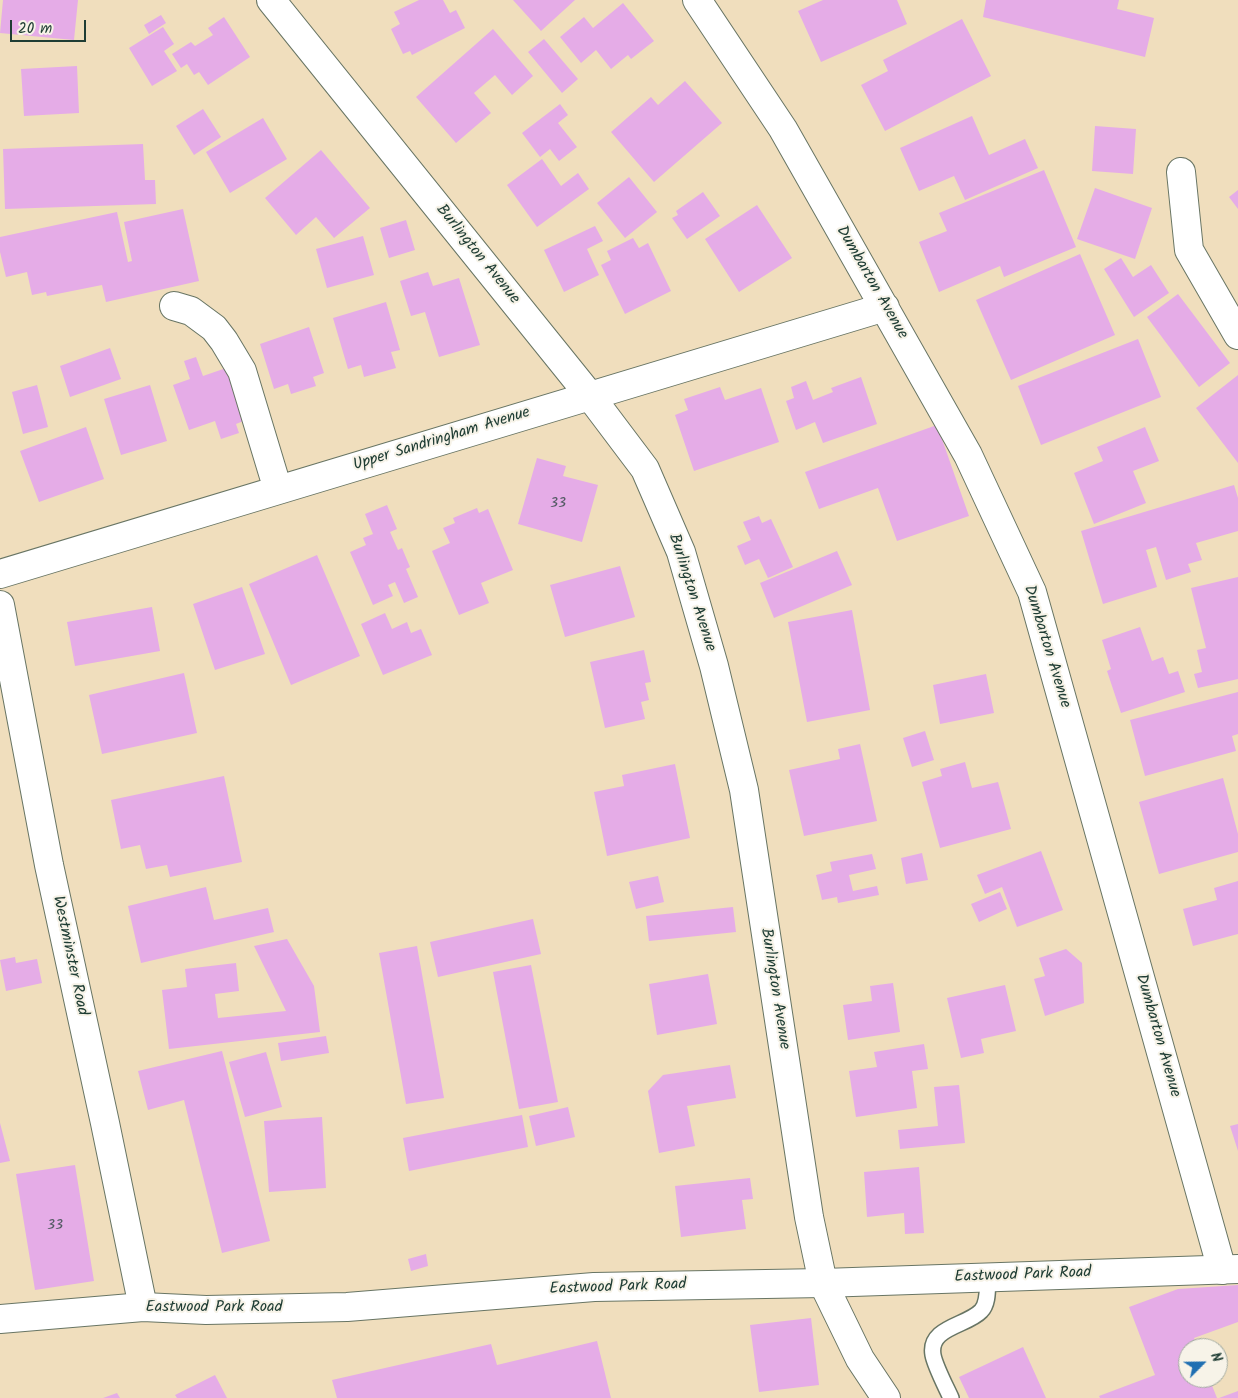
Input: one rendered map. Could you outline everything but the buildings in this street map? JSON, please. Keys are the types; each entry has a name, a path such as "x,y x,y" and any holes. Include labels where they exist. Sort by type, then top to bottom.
{"street":[{"name":"Burlington Avenue","path":"271,0 590,396 645,469 681,552 714,666 744,790 809,1217 823,1283 860,1359 886,1398"},
{"name":"Dumbarton Avenue","path":"697,0 783,129 885,307 968,455 1032,592 1230,1269"},
{"path":"1181,172 1189,250 1238,335"},
{"path":"174,306 191,311 214,328 242,371 278,490"},
{"name":"Upper Sandringham Avenue","path":"0,574 885,307"},
{"name":"Westminster Road","path":"0,605 49,866 106,1123 143,1307"},
{"name":"Eastwood Park Road","path":"0,1320 143,1307 206,1310 347,1307 594,1287 823,1283 1230,1269"}],"lane":[{"path":"951,1398 933,1355 934,1342 941,1333 982,1311 986,1301 988,1277"}]}
